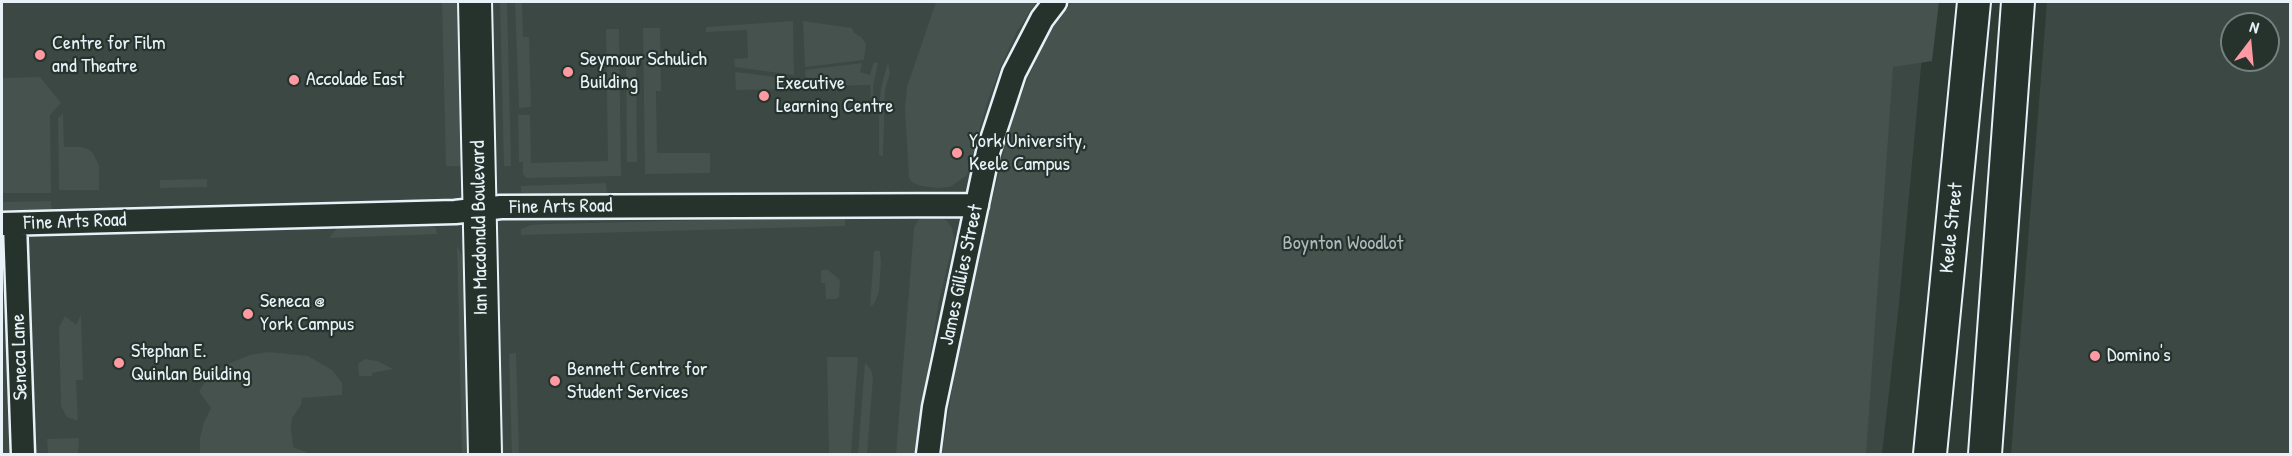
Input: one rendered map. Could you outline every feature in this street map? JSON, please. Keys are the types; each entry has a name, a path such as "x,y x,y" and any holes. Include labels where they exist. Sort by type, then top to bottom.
{"main road":[{"name":"Ian Macdonald Boulevard","path":"475,2 485,454"},
{"name":"Keele Street","path":"1930,454 1974,2"},
{"path":"1985,454 2018,2"},
{"path":"1942,323 1950,454"}],"street":[{"name":"James Gillies Street","path":"928,454 934,407 988,152 1011,81 1042,19 1055,2"},
{"name":"Fine Arts Road","path":"8,224 480,209 977,205"},
{"name":"Seneca Lane","path":"8,224 23,454"}],"shaded area":[{"name":"York University, Keele Campus","path":"2,2 1927,2 1899,304 1882,454 2,454"},
{"path":"2047,2 2290,2 2290,454 2011,454"}],"green space":[{"path":"442,2 460,2 465,166 446,166"},
{"path":"500,2 507,2 511,166 504,166"},
{"path":"515,2 522,2 523,37 529,37 531,107 519,108"},
{"path":"936,2 1036,2 1017,31 1000,68 986,106 967,175 950,187 937,188 913,183 909,178 905,108 907,87"},
{"name":"Boynton Woodlot","path":"1072,2 1939,2 1932,61 1893,67 1866,454 942,454 968,301 1008,135 1037,57 1052,29"},
{"path":"793,21 794,75 735,67 734,59 748,58 747,30 706,32 706,27"},
{"path":"803,21 852,28 866,44 864,60 805,67"},
{"path":"643,28 660,28 661,91 656,91 657,153 710,153 710,173 645,174"},
{"path":"606,29 619,29 621,176 526,178 523,174 523,162 519,162 518,115 530,115 531,163 608,161"},
{"path":"626,56 636,56 637,162 627,162"},
{"path":"874,62 878,63 873,87 874,102 871,101 870,85 818,86 817,89 806,89 805,70 862,63 860,72 870,75"},
{"path":"888,62 890,73 885,90 883,156 879,155 879,107"},
{"path":"735,72 794,79 794,89 736,90"},
{"path":"40,77 61,103 50,115 51,193 2,193 2,78"},
{"path":"63,114 64,147 82,147 93,153 99,166 99,190 59,190 58,118"},
{"path":"207,179 207,187 160,188 160,180"},
{"path":"606,183 607,194 521,193 521,186"},
{"path":"51,201 52,210 2,210 2,202"},
{"path":"928,215 938,216 947,221 952,228 954,239 939,301 914,454 896,454 914,228 918,220"},
{"path":"839,217 845,219 845,226 521,235 521,229 531,225 547,224"},
{"path":"429,226 436,228 437,234 329,238 337,228"},
{"path":"457,245 467,269 472,454 462,454"},
{"path":"874,251 880,251 879,292 874,304 870,307"},
{"path":"821,270 828,270 840,280 839,297 836,299 826,299 825,283 821,283"},
{"path":"494,279 499,279 504,454 499,454"},
{"path":"81,315 83,380 76,380 78,420 75,420 67,417 61,406 59,327 65,316 76,325"},
{"path":"268,352 308,356 332,370 342,383 342,395 302,398 301,405 292,418 293,447 311,454 200,454 200,438 211,408 199,391 205,382 225,365 250,355"},
{"path":"516,353 519,454 512,454 509,354"},
{"path":"827,357 858,357 851,454 829,454"},
{"path":"365,359 377,361 393,369 372,373 372,376 359,376 358,364"},
{"path":"865,362 873,378 867,454 858,454"},
{"path":"79,438 78,454 48,454 47,439"}],"place":[{"name":"Centre for Film and Theatre","path":"40,55"},
{"name":"Seymour Schulich Building","path":"568,72"},
{"name":"Accolade East","path":"294,80"},
{"name":"Executive Learning Centre","path":"764,96"},
{"name":"York University, Keele Campus","path":"957,153"},
{"name":"Seneca @ York Campus","path":"248,314"},
{"name":"Domino's","path":"2095,356"},
{"name":"Stephan E. Quinlan Building","path":"119,363"},
{"name":"Bennett Centre for Student Services","path":"555,381"}]}
